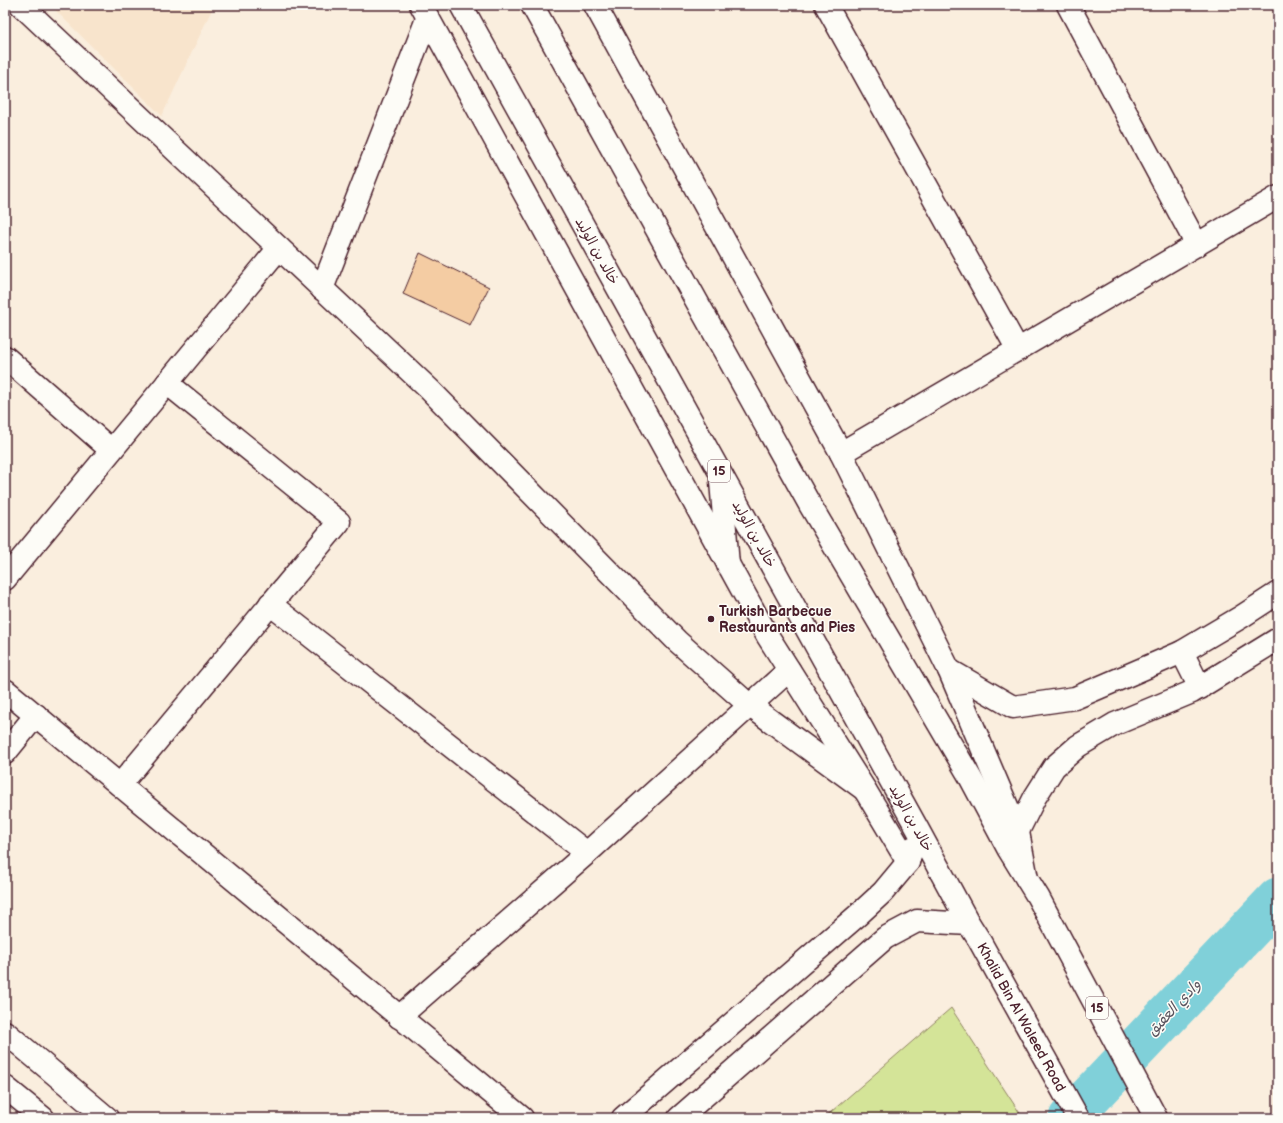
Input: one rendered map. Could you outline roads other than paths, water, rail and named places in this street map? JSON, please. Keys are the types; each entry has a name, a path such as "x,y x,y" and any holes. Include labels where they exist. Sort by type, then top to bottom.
{"main road":[{"path":"21,5 430,390 677,641 750,705 865,790"},
{"name":"خالد بن الوليد","path":"461,5 973,931"},
{"name":"15","path":"532,5 810,505 970,777 1014,841 1027,879 1156,1118"},
{"path":"595,5 841,453 949,670 1014,841"},
{"path":"826,5 1018,350"},
{"path":"1068,5 1197,245"},
{"path":"322,289 424,12"},
{"path":"424,12 767,634 865,790 908,862"},
{"path":"841,453 1278,197"},
{"path":"5,578 279,248"},
{"path":"5,357 112,450"},
{"path":"120,785 339,522 167,383"},
{"path":"721,474 728,565"},
{"path":"949,670 1013,707 1075,698 1182,652 1278,593"},
{"path":"270,604 587,853"},
{"path":"1014,841 1035,797 1054,768 1078,746 1115,724 1200,688 1278,639"},
{"path":"1182,652 1200,688"},
{"path":"399,1017 587,853 789,670"},
{"path":"5,690 522,1118"},
{"path":"5,752 36,715"},
{"path":"623,1118 883,892 908,862 917,828"},
{"path":"679,1118 885,938 917,921 973,931"},
{"name":"Khalid Bin Al Waleed Road","path":"973,931 1078,1118"},
{"path":"5,1032 107,1118"},
{"path":"5,1087 43,1118"}],"waterway":[{"name":"وادي العقيق","path":"1070,1118 1278,899"}],"place":[{"name":"Turkish Barbecue Restaurants and Pies","path":"711,619"}]}
